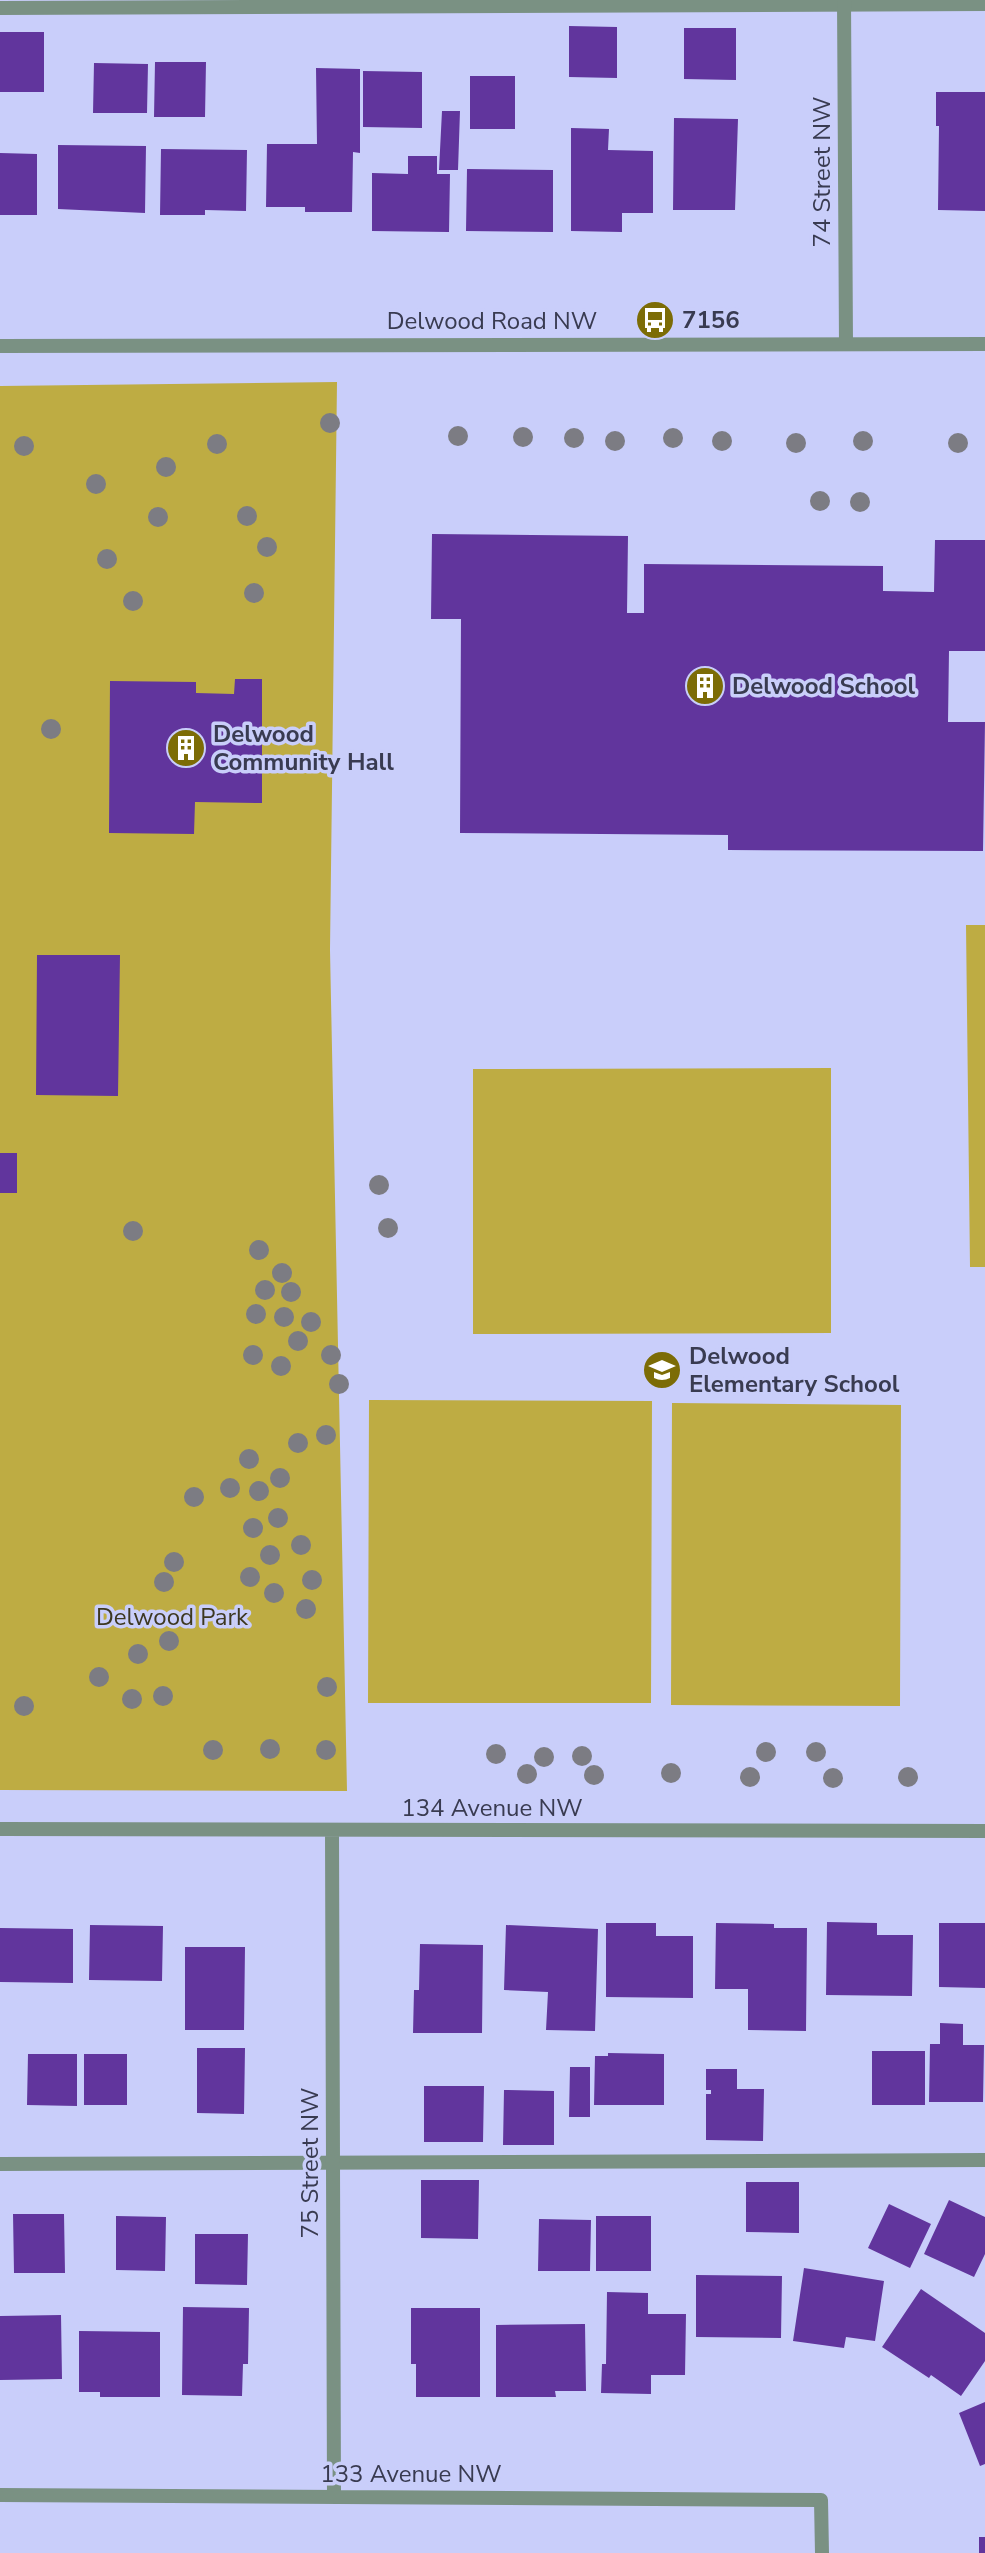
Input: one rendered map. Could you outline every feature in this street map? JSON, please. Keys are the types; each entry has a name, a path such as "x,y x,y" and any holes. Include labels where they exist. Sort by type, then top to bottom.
{"street":[{"name":"74 Street NW","path":"844,2 846,344"},
{"path":"0,8 501,3 985,4"},
{"name":"Delwood Road NW","path":"0,346 985,344"},
{"name":"134 Avenue NW","path":"0,1829 985,1831"},
{"name":"75 Street NW","path":"332,1831 334,2496"},
{"path":"0,2164 985,2160"},
{"name":"133 Avenue NW","path":"0,2495 821,2500 822,2553"}],"green space":[{"name":"Delwood Park","path":"337,382 330,950 347,1791 0,1790 0,386"},
{"path":"966,925 985,925 985,1267 970,1267"},
{"path":"831,1068 831,1333 473,1334 473,1069"},
{"path":"369,1400 652,1401 651,1703 368,1703"},
{"path":"672,1403 901,1405 900,1706 671,1705"}],"building":[{"path":"569,26 617,27 617,78 569,77"},
{"path":"684,28 736,28 736,80 684,79"},
{"path":"0,32 44,32 44,92 0,92"},
{"path":"155,62 206,62 205,117 154,117"},
{"path":"94,63 148,64 147,113 93,113"},
{"path":"316,68 360,69 360,153 353,152 352,212 305,212 305,207 266,207 267,144 317,144"},
{"path":"363,71 422,72 422,128 363,127"},
{"path":"470,76 515,76 515,129 470,129"},
{"path":"936,92 985,92 985,211 938,210 939,126 936,126"},
{"path":"442,111 460,111 458,170 439,170"},
{"path":"674,118 738,119 735,210 673,210"},
{"path":"571,128 609,129 608,150 653,151 653,213 622,213 622,232 571,231"},
{"path":"58,145 146,146 145,213 58,209"},
{"path":"161,149 247,150 246,211 205,210 205,215 160,215"},
{"path":"0,153 37,154 37,215 0,215"},
{"path":"408,156 437,156 437,174 450,174 449,232 372,231 372,173 408,174"},
{"path":"467,169 553,170 553,232 466,231"},
{"name":"Delwood School","path":"432,534 628,536 627,613 644,613 644,564 883,566 883,591 934,592 935,540 985,540 985,651 949,651 948,722 985,722 983,851 728,850 728,835 460,833 461,619 431,619"},
{"name":"Delwood Community Hall","path":"235,679 262,679 262,803 195,802 194,834 109,833 110,681 196,682 196,693 234,694"},
{"path":"37,955 120,955 118,1096 36,1095"},
{"path":"0,1153 17,1153 17,1193 0,1193"},
{"path":"827,1922 877,1923 877,1935 913,1935 912,1996 826,1995"},
{"path":"606,1923 656,1923 656,1936 693,1936 693,1998 606,1997"},
{"path":"716,1923 774,1924 774,1928 807,1928 806,2031 748,2030 748,1989 715,1989"},
{"path":"939,1923 985,1923 985,1988 939,1987"},
{"path":"90,1925 163,1926 162,1981 89,1980"},
{"path":"506,1925 598,1929 595,2031 546,2030 548,1992 504,1990"},
{"path":"0,1928 73,1929 73,1983 0,1982"},
{"path":"420,1944 483,1945 482,2033 413,2033 414,1990 419,1990"},
{"path":"185,1947 245,1947 244,2030 185,2030"},
{"path":"940,2023 963,2024 963,2045 984,2045 983,2102 929,2102 930,2044 940,2044"},
{"path":"197,2048 245,2048 244,2114 197,2113"},
{"path":"872,2051 925,2051 925,2105 872,2105"},
{"path":"608,2053 664,2054 664,2105 594,2105 595,2056 608,2056"},
{"path":"28,2054 77,2054 77,2106 27,2105"},
{"path":"84,2054 127,2054 127,2105 84,2105"},
{"path":"570,2067 590,2067 590,2117 569,2117"},
{"path":"706,2069 737,2069 737,2089 764,2089 763,2141 706,2140 706,2094 711,2094 711,2090 706,2090"},
{"path":"424,2086 484,2086 483,2142 424,2142"},
{"path":"504,2090 554,2091 554,2145 503,2145"},
{"path":"421,2180 479,2180 478,2239 421,2238"},
{"path":"746,2182 799,2182 799,2233 746,2232"},
{"path":"949,2200 985,2217 985,2254 974,2277 924,2254"},
{"path":"889,2204 931,2224 910,2268 868,2248"},
{"path":"13,2214 64,2214 65,2273 14,2273"},
{"path":"116,2216 166,2217 165,2271 116,2270"},
{"path":"596,2216 651,2216 651,2271 596,2271"},
{"path":"539,2219 591,2220 590,2271 538,2271"},
{"path":"195,2234 248,2234 247,2285 195,2284"},
{"path":"804,2268 884,2281 875,2341 846,2337 844,2348 793,2341"},
{"path":"696,2275 782,2276 781,2338 696,2337"},
{"path":"921,2289 985,2333 985,2361 961,2396 882,2347"},
{"path":"607,2292 648,2293 648,2314 686,2314 685,2375 651,2375 651,2394 601,2393 602,2364 606,2364"},
{"path":"183,2307 249,2308 248,2364 243,2364 242,2396 182,2395"},
{"path":"411,2308 480,2308 480,2397 416,2397 416,2364 411,2364"},
{"path":"61,2315 62,2379 0,2380 0,2316"},
{"path":"585,2324 586,2391 555,2391 556,2397 496,2397 496,2325"},
{"path":"79,2331 160,2332 160,2397 100,2397 100,2392 79,2392"},
{"path":"985,2402 985,2464 980,2466 959,2413"},
{"path":"979,2537 985,2537 985,2553 979,2553"}],"place":[{"name":"7156","path":"655,320"},
{"name":"Delwood School","path":"705,686"},
{"name":"Delwood Community Hall","path":"186,748"},
{"name":"Delwood Elementary School","path":"662,1370"}]}
